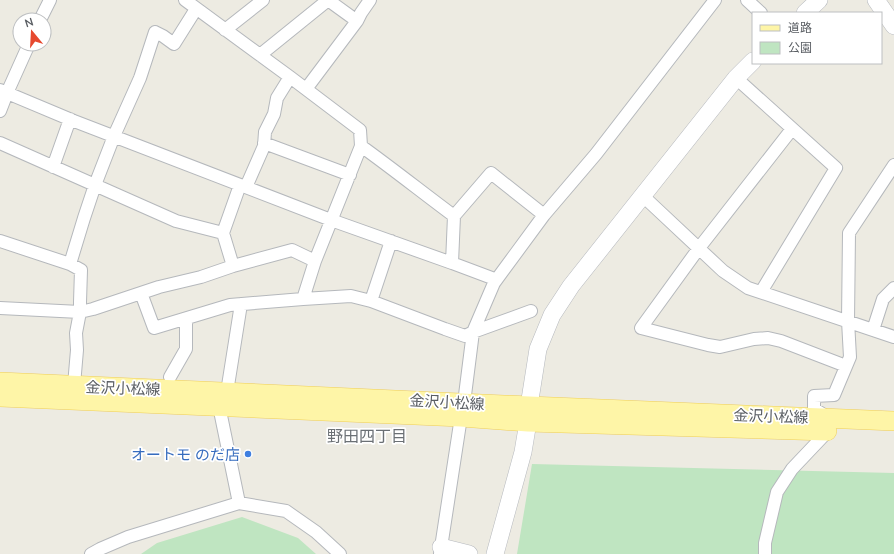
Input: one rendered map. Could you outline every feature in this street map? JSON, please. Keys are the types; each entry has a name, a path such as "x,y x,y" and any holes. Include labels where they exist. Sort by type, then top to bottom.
{"main road":[{"name":"金沢小松線","path":"0,382 74,386 223,399"},
{"name":"金沢小松線","path":"0,396 223,399 529,414 828,425 894,433"},
{"name":"金沢小松線","path":"828,425 894,420"}],"street":[{"path":"44,12 50,0"},
{"path":"186,0 196,9 360,130 361,146 315,261 303,299"},
{"path":"225,30 263,0"},
{"path":"260,55 328,0 357,21"},
{"path":"306,89 357,21 370,0"},
{"path":"469,554 441,551 463,410 473,332 494,283 544,215 596,154 715,0"},
{"path":"747,0 760,12"},
{"path":"806,12 820,0"},
{"path":"876,0 894,26"},
{"path":"70,264 95,185 114,136 140,78 155,32 174,44 196,9"},
{"path":"0,111 3,91 25,52"},
{"path":"495,554 523,452 538,349 552,315 571,286 736,78 752,62"},
{"path":"233,266 223,233 243,186 264,146 265,132 274,114 277,98 290,77"},
{"path":"736,78 836,168 761,292"},
{"path":"3,91 70,119 331,220 492,278 494,283"},
{"path":"53,167 70,119"},
{"path":"792,129 698,248 641,328 720,347 754,339 768,338 781,341 846,366"},
{"path":"0,143 176,221 223,233"},
{"path":"264,143 350,175"},
{"path":"361,146 454,216"},
{"path":"765,554 765,543 777,492 792,469 828,425 814,409 814,396 834,395 850,357 848,321 849,232 894,165"},
{"path":"452,263 454,216 491,173 544,215"},
{"path":"643,196 723,271 748,288 894,337"},
{"path":"0,240 70,264 81,270 80,312 76,333 77,350 74,386"},
{"path":"371,301 391,241"},
{"path":"0,308 80,312 159,287 201,277 233,266 292,250 315,261"},
{"path":"873,330 883,299 894,288"},
{"path":"141,293 154,328 230,305 351,296 371,301 465,336 531,311"},
{"path":"239,503 223,399 241,304"},
{"path":"170,377 186,349 186,319"},
{"path":"91,554 100,548 128,537 239,503 286,511 316,532 340,554"}],"green space":[{"path":"532,464 894,473 894,554 517,554"},
{"path":"242,517 298,538 316,554 141,554 157,543"}],"place":[{"name":"オートモ のだ店","path":"248,454"}],"district":[{"name":"野田四丁目","path":"367,436"}]}
